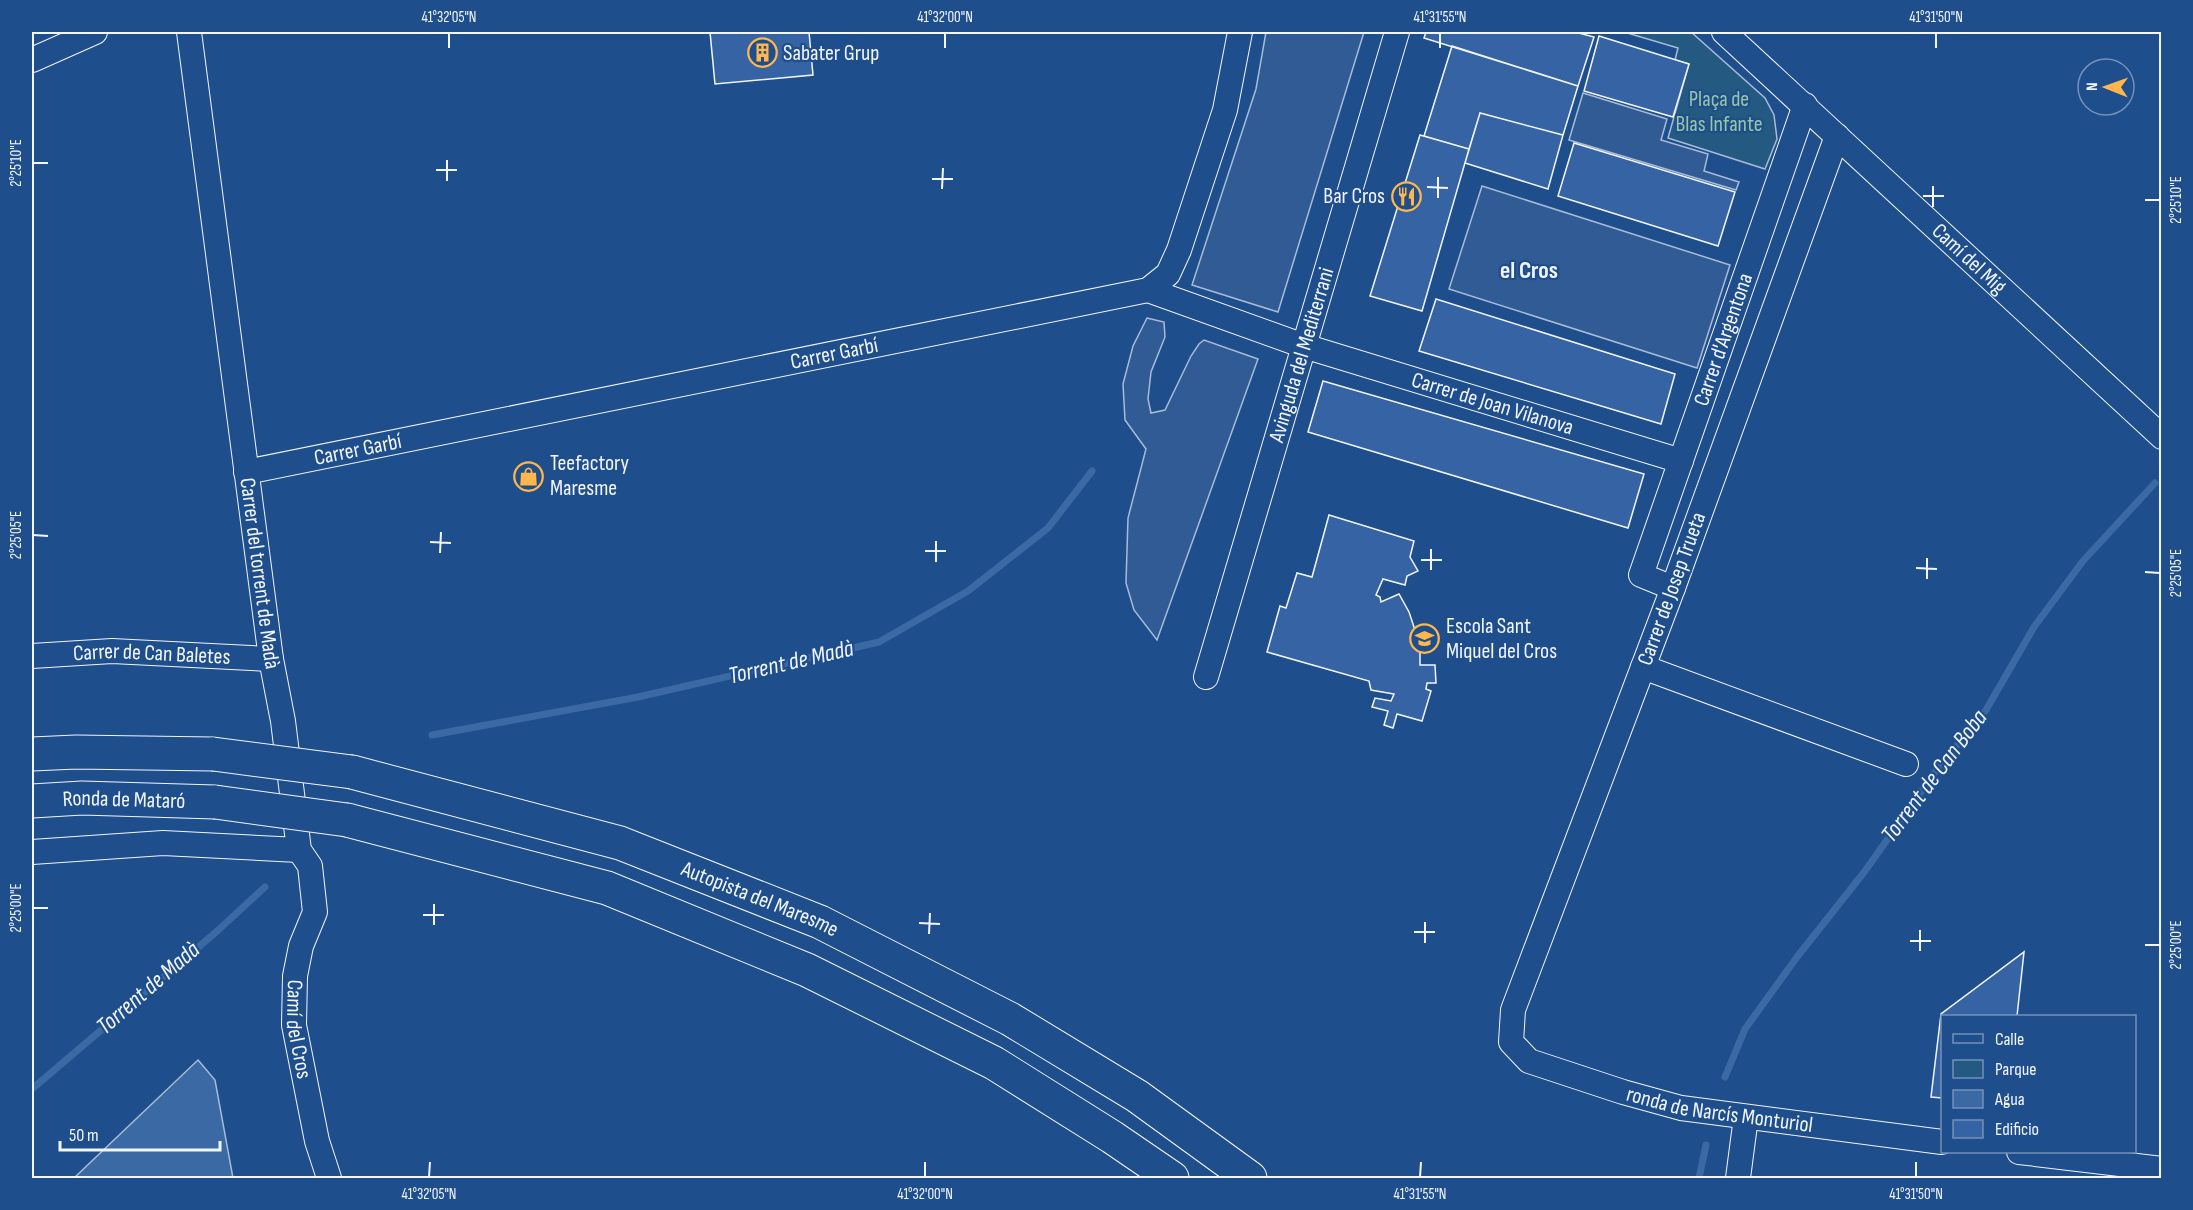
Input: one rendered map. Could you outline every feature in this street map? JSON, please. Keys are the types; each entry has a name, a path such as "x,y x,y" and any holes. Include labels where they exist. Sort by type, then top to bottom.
{"highway":[{"name":"Autopista del Maresme","path":"32,754 76,752 213,754 352,772 620,843 820,922 1010,1019 1137,1096 1250,1179"},
{"name":"Ronda de Mataró","path":"32,801 82,798 215,802 347,820 607,888 807,970 994,1063 1112,1137 1172,1179"}],"street":[{"path":"32,60 95,32"},
{"name":"Carrer del torrent de Madà","path":"189,32 271,659 283,722 299,850"},
{"path":"1148,290 1168,274 1179,250 1225,110 1240,32"},
{"name":"Avinguda del Mediterrani","path":"1206,677 1397,32"},
{"name":"Camí del Mig","path":"1724,32 2162,437"},
{"name":"Carrer d'Argentona","path":"1673,588 1641,575 1805,105"},
{"name":"Carrer de Josep Trueta","path":"1511,1042 1514,1011 1673,588 1837,136"},
{"name":"Carrer Garbí","path":"246,472 1148,290"},
{"name":"Carrer de Joan Vilanova","path":"1148,290 1304,346 1681,461"},
{"name":"Carrer de Can Baletes","path":"32,656 112,651 271,659"},
{"path":"1643,667 1906,764"},
{"path":"32,852 163,843 299,850"},
{"name":"Camí del Cros","path":"299,850 310,866 315,912 301,946 294,976 294,1025 317,1141 329,1179"},
{"name":"ronda de Narcís Monturiol","path":"1511,1042 1529,1061 1623,1092 1681,1108 1941,1142"},
{"path":"1738,1179 1746,1118"},
{"path":"2027,1153 2162,1169"}],"green space":[{"name":"Plaça de Blas Infante","path":"1624,32 1691,32 1765,98 1774,115 1777,139 1765,169 1668,138 1689,64 1675,60 1678,48"}],"shaded area":[{"path":"1266,32 1364,32 1278,312 1192,285 1256,89"},
{"path":"1583,93 1667,119 1661,140 1708,154 1704,171 1739,182 1736,190 1569,140"},
{"path":"1482,186 1730,265 1697,368 1449,289"},
{"path":"1147,318 1164,322 1165,337 1151,372 1148,399 1151,413 1165,410 1191,356 1204,340 1258,359 1157,640 1134,610 1126,583 1128,518 1146,449 1125,420 1123,384 1133,346"}],"water":[{"path":"198,1060 215,1080 233,1178 74,1178"}],"building":[{"name":"Sabater Grup","path":"710,32 809,32 813,75 715,84"},
{"path":"1426,32 1575,32 1594,37 1578,86 1424,38"},
{"path":"1599,36 1689,64 1673,117 1584,91"},
{"path":"1452,46 1578,86 1563,135 1480,113 1469,149 1424,136"},
{"path":"1480,113 1563,135 1548,189 1465,163"},
{"path":"1420,135 1469,149 1422,311 1370,296"},
{"path":"1574,143 1735,192 1718,246 1558,196"},
{"path":"1436,299 1675,374 1661,424 1419,351"},
{"path":"1323,381 1644,474 1628,528 1308,432"},
{"path":"1329,515 1414,541 1410,557 1418,571 1407,576 1405,585 1383,579 1376,595 1380,597 1381,602 1399,594 1409,612 1415,630 1420,651 1420,665 1435,665 1436,683 1427,683 1426,689 1431,691 1422,721 1397,714 1393,728 1384,725 1388,711 1372,707 1375,698 1391,701 1394,694 1371,690 1369,681 1267,652 1280,606 1286,608 1297,573 1312,577"},
{"path":"2024,952 2017,1015 1941,1015 1941,1098 1931,1097 1941,1014"}],"waterway":[{"name":"Torrent de Madà","path":"432,735 638,697 879,642 968,591 1048,528 1092,471"},
{"name":"Torrent de Can Boba","path":"1725,1077 1745,1029 1797,957 1865,871 1935,772 1986,710 2034,627 2083,561 2155,483"},
{"name":"Torrent de Madà","path":"32,1089 215,933 265,887"},
{"name":"Torrent de Can Boba","path":"1699,1178 1706,1145"}],"place":[{"name":"Sabater Grup","path":"762,53"},
{"name":"Bar Cros","path":"1406,196"},
{"name":"Teefactory Maresme","path":"529,476"},
{"name":"Escola Sant Miquel del Cros","path":"1425,639"}],"district":[{"name":"el Cros","path":"1529,270"}]}
